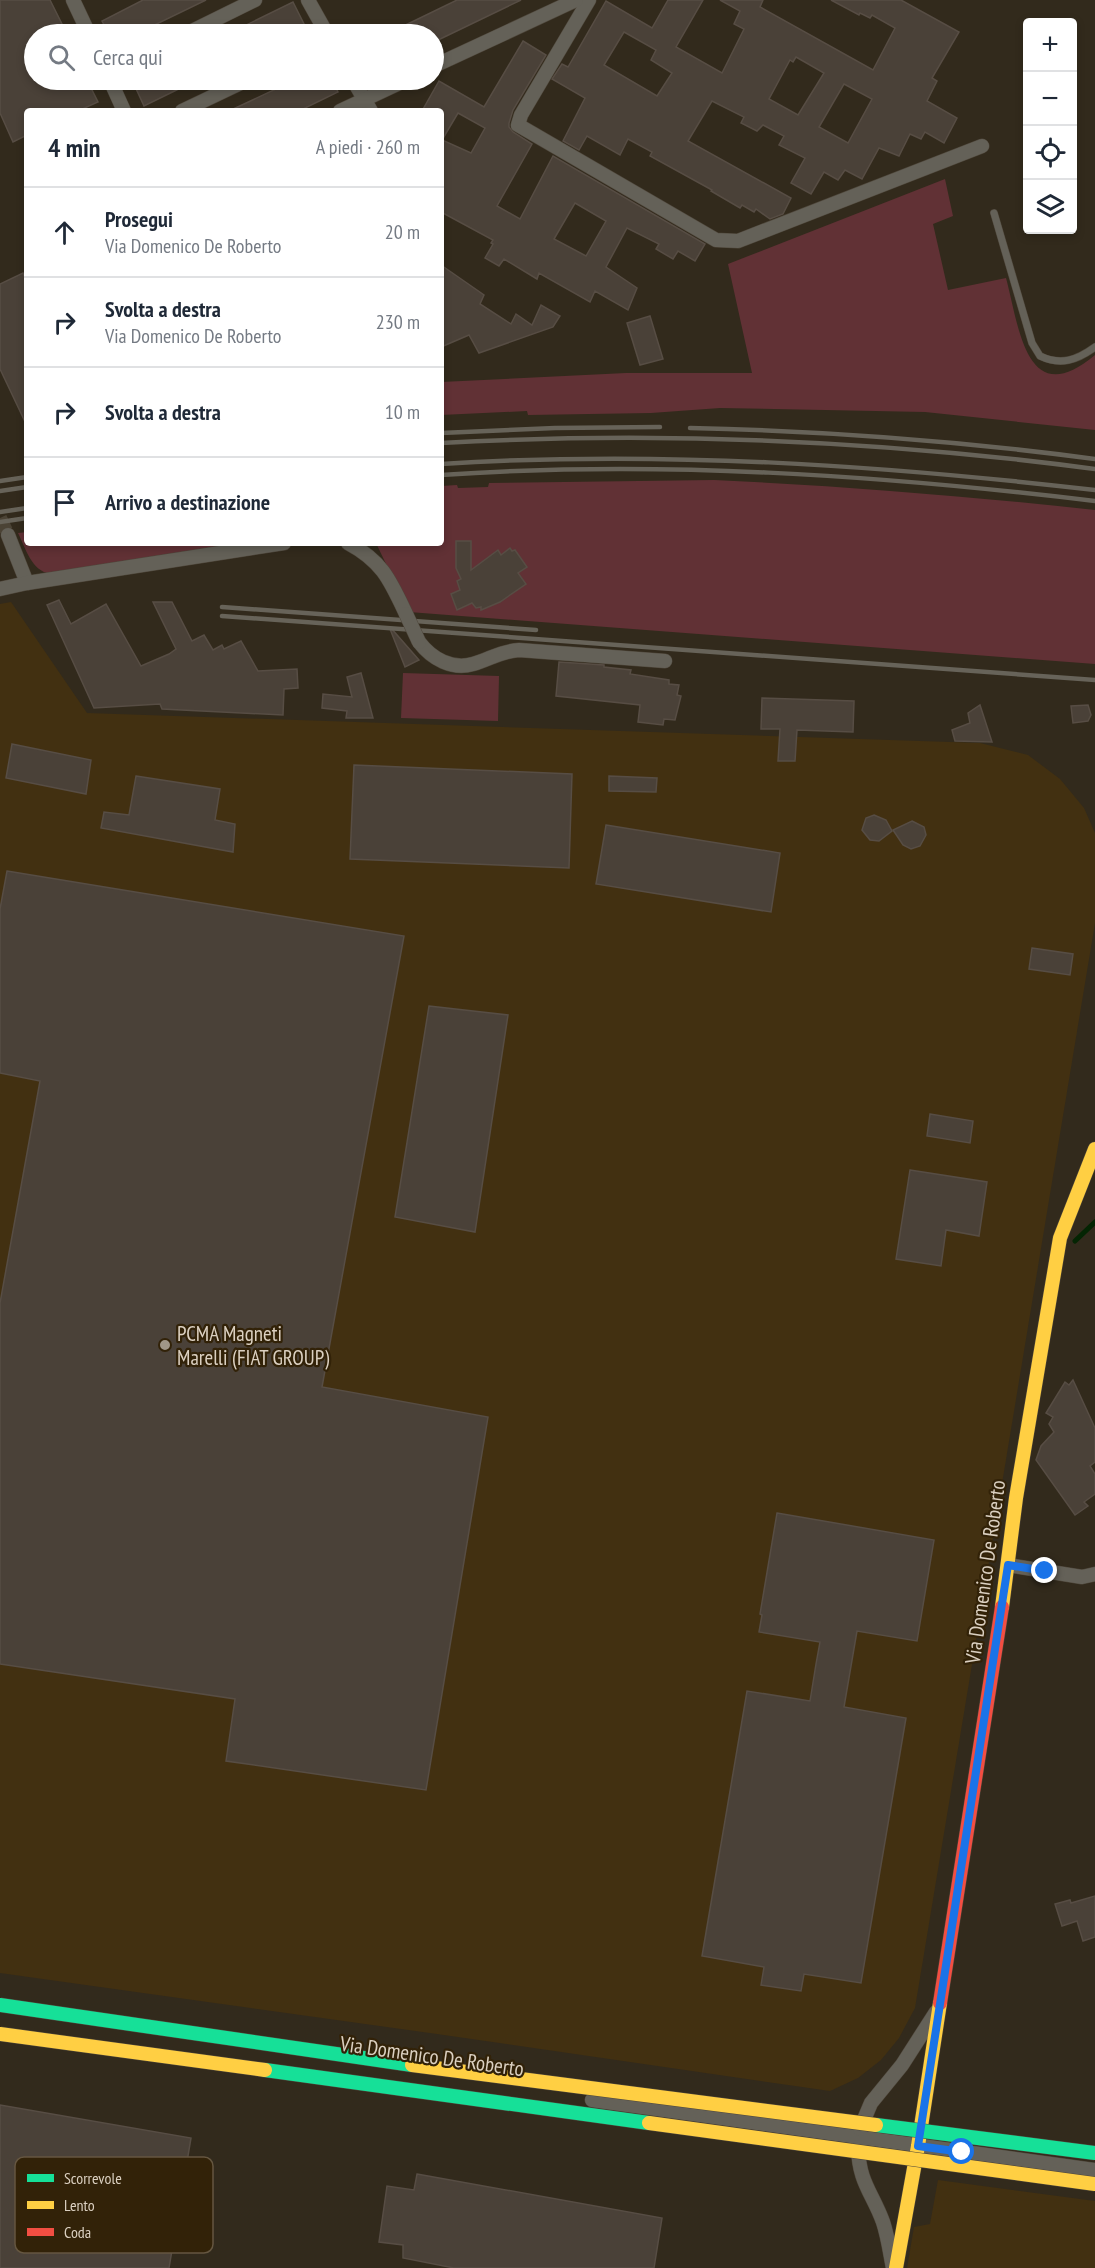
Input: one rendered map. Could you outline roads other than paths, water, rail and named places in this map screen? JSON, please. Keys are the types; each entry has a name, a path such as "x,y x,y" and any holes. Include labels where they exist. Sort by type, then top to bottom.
{"main road":[{"name":"Via Domenico De Roberto","path":"895,2268 918,2146 1008,1565 1016,1498 1060,1238 1095,1149"},
{"path":"0,2005 399,2063 1095,2153"},
{"path":"0,2034 1095,2184"}],"street":[{"path":"73,0 84,24"},
{"path":"206,24 255,0"},
{"path":"308,0 321,24"},
{"path":"444,61 576,0"},
{"path":"589,0 521,115 519,125 716,240 738,241 982,146"},
{"path":"115,90 123,108"},
{"path":"188,108 226,90"},
{"path":"359,90 368,105 391,90"},
{"path":"8,535 27,583"},
{"path":"0,589 265,546"},
{"path":"354,546 365,552 387,575 419,642 427,653 438,660 453,665 472,664 505,651 519,650 665,661"},
{"path":"1008,1565 1082,1577 1095,1574"},
{"name":"Via Domenico De Roberto","path":"895,2268 883,2222 863,2182 858,2163 857,2137 871,2103 902,2065 940,2007"},
{"name":"Via Domenico De Roberto","path":"0,2016 1095,2170"}],"lane":[{"path":"994,213 1032,344 1040,356 1058,362 1070,361 1095,347"}],"waterway":[{"path":"1075,1241 1095,1222"}],"tunnel":[{"path":"0,518 8,535"}],"railway":[{"path":"444,433 555,428 660,427"},
{"path":"690,428 893,438 1095,459"},
{"path":"444,443 605,438 768,441 932,451 1095,469"},
{"path":"444,464 605,459 768,462 932,473 1095,490"},
{"path":"444,475 605,469 768,473 932,484 1095,501"},
{"path":"0,481 24,477"},
{"path":"0,491 24,487"},
{"path":"0,512 24,508"},
{"path":"0,522 24,518"},
{"path":"222,607 536,630"},
{"path":"222,616 1095,680"}],"place":[{"name":"PCMA Magneti Marelli (FIAT GROUP)","path":"165,1345"}]}
